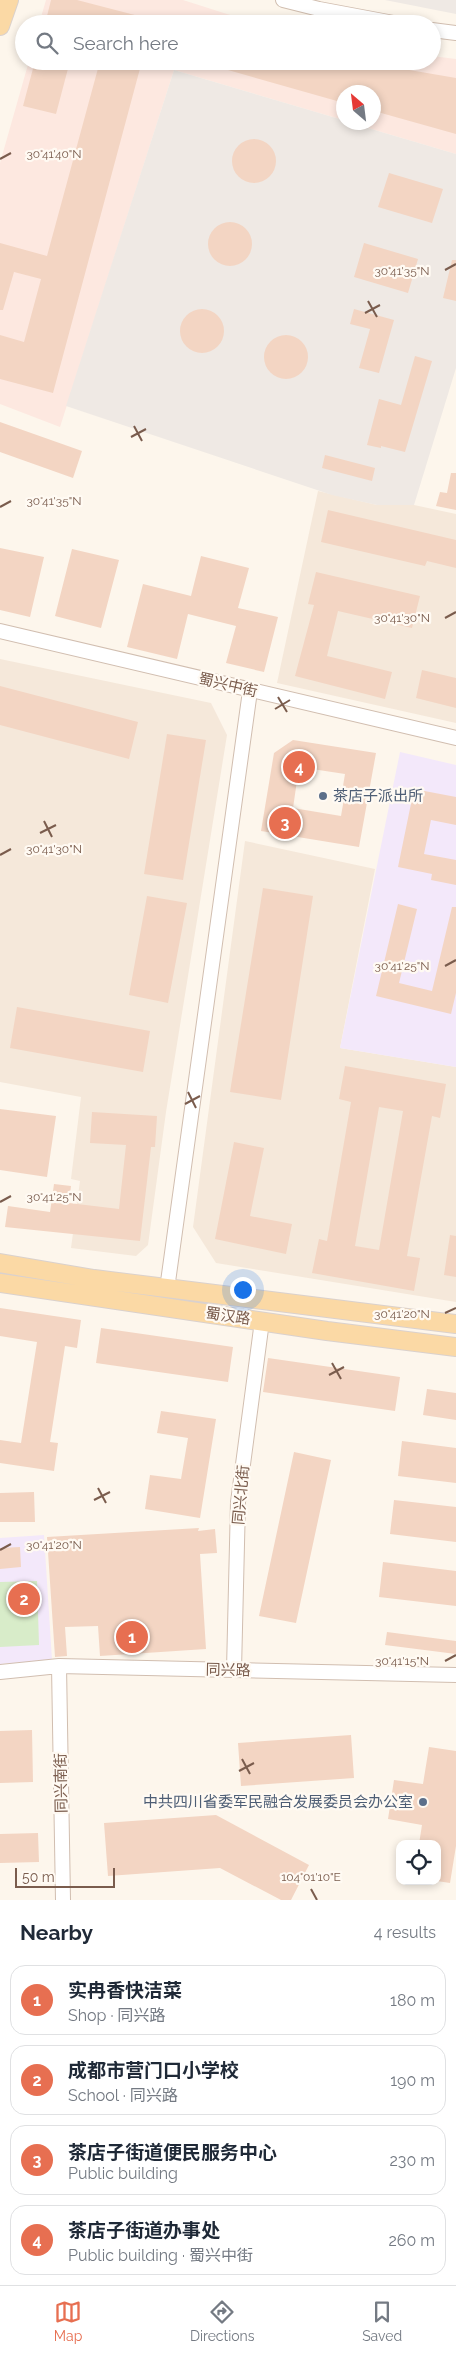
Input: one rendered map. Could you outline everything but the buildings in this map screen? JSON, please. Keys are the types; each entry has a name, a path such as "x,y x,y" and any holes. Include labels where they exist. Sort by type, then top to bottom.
{"main road":[{"path":"0,26 9,0"},
{"name":"蜀汉路","path":"0,1263 167,1289 456,1324"},
{"name":"蜀汉路","path":"0,1283 456,1347"}],"street":[{"path":"283,0 319,10 348,15"},
{"path":"441,32 456,34"},
{"name":"蜀兴中街","path":"0,632 456,738"},
{"path":"167,1289 250,691"},
{"name":"同兴北街","path":"234,1670 238,1502 262,1321"},
{"name":"同兴路","path":"0,1672 59,1666 456,1676"},
{"name":"同兴南街","path":"59,1666 63,1900"}],"shaded area":[{"path":"46,0 183,0 230,15 42,15"},
{"path":"385,0 456,0 456,14"},
{"path":"441,57 456,59 456,154 375,130 381,130 381,85 336,85 336,118 174,70 441,70"},
{"path":"26,70 174,70 60,427 0,404 0,163"},
{"path":"174,70 336,118 336,130 375,130 456,154 456,368 414,505 377,505 332,495 66,406"},
{"path":"318,491 377,505 414,505 456,514 456,723 277,683"},
{"path":"0,659 211,703 227,735 166,1112 148,1245 136,1256 71,1248 80,1181 71,1179 81,1097 0,1082"},
{"path":"400,752 456,765 456,1067 340,1048"},
{"path":"245,841 375,869 340,1048 456,1067 456,1302 216,1263 193,1227"},
{"path":"44,1535 52,1660 0,1664 0,1538"}],"green space":[{"path":"37,1581 39,1645 0,1647 0,1582"}],"place":[{"name":"茶店子街道办事处","path":"299,767"},
{"name":"茶店子派出所","path":"323,796"},
{"name":"茶店子街道便民服务中心","path":"285,823"},
{"name":"成都市营门口小学校","path":"24,1599"},
{"name":"实冉香快洁菜","path":"132,1637"},
{"name":"中共四川省委军民融合发展委员会办公室","path":"423,1802"}]}
